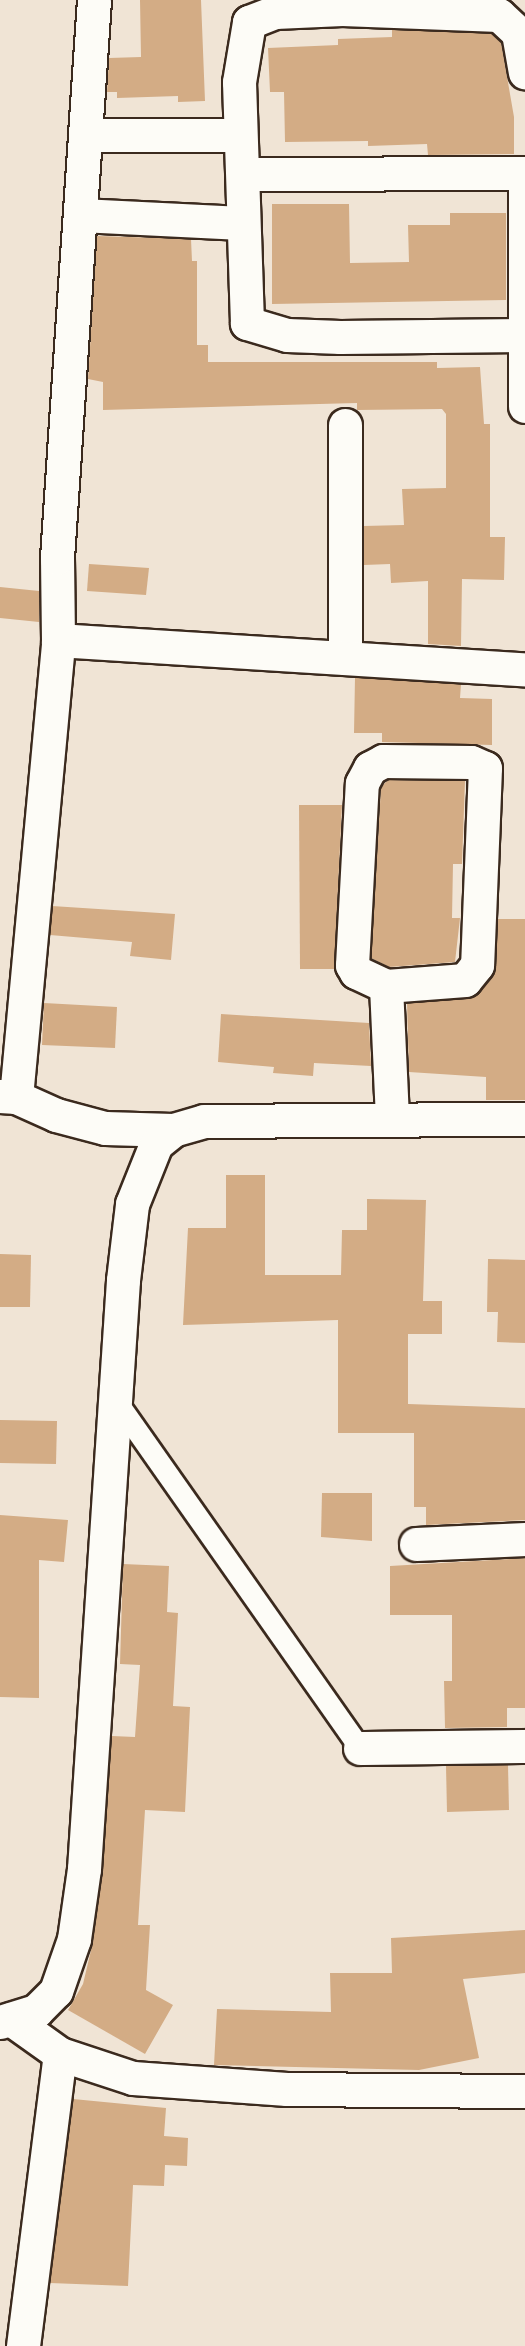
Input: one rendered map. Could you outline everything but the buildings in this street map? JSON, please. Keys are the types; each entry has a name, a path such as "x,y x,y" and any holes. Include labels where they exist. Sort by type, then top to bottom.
{"street":[{"path":"94,0 57,558 58,640 8,1096 56,1115 105,1128 172,1130 204,1121 525,1119"},
{"path":"523,335 340,337 287,334 254,327 244,316 243,174 239,135 243,41 249,22 276,12 342,9 499,15 518,33 525,72"},
{"path":"85,135 239,135"},
{"path":"243,174 525,173"},
{"path":"525,190 523,335 525,406"},
{"path":"80,215 242,223"},
{"path":"345,425 345,658"},
{"path":"58,640 525,669"},
{"path":"382,761 477,763 485,768 488,784 477,965 457,982 386,986 356,972 352,965 364,774 382,761"},
{"path":"386,986 392,1119"},
{"path":"5,2021 36,2011 56,1991 74,1939 84,1869 132,1204 156,1144 172,1130"},
{"path":"416,1544 525,1539"},
{"path":"360,1748 525,1746"},
{"path":"5,2021 60,2054 133,2078 184,2084 427,2092 525,2091"},
{"path":"23,2346 60,2054"}],"lane":[{"path":"116,1401 360,1748"}]}
